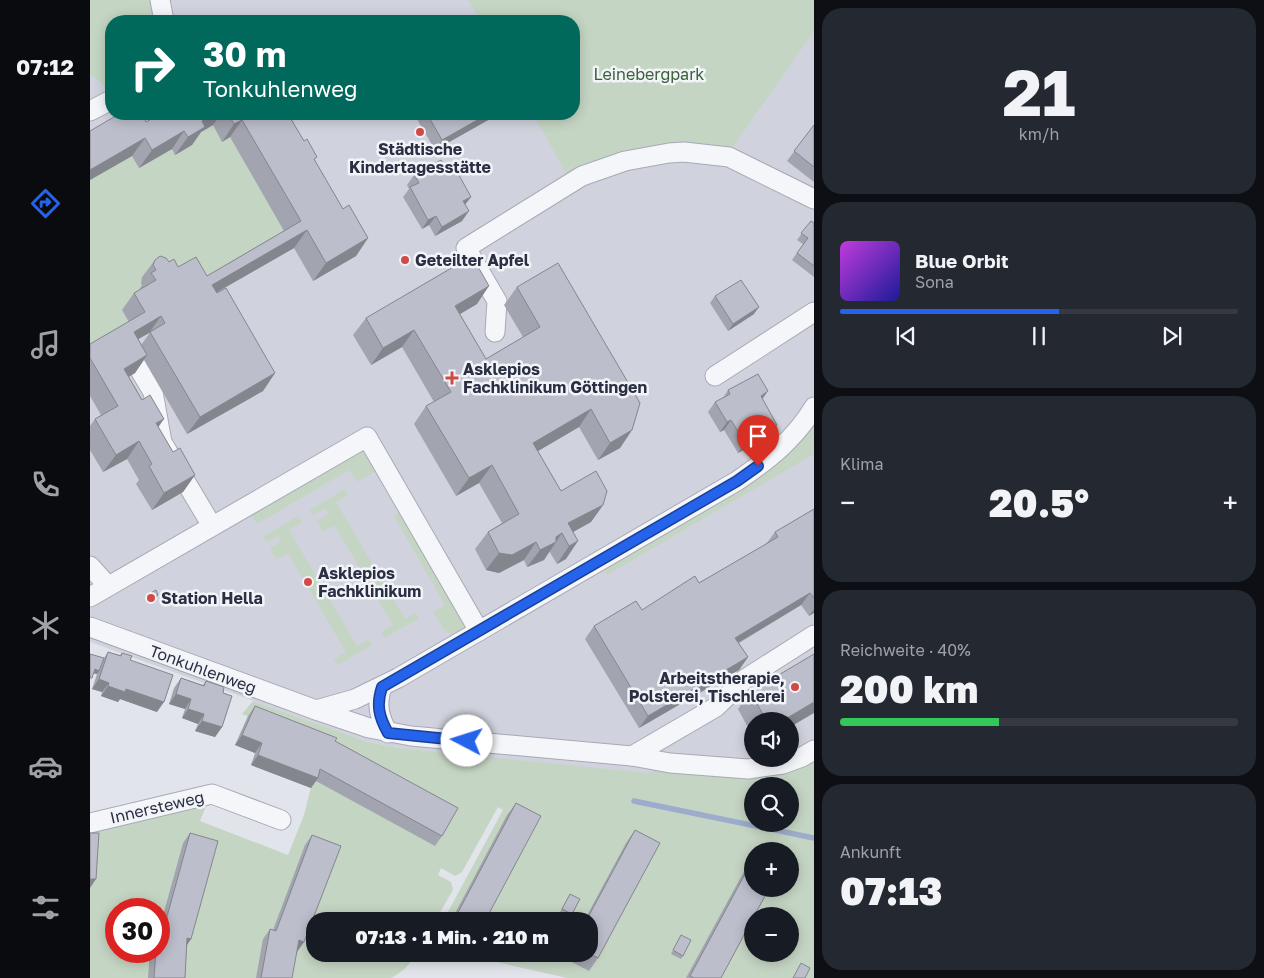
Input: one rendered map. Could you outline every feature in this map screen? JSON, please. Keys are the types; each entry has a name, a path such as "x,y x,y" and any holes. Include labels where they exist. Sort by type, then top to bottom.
{"street":[{"path":"160,0 163,15"},
{"path":"90,112 105,103"},
{"path":"495,332 497,301 466,248 582,176 625,161 684,152 729,157 814,199"},
{"path":"715,376 814,312"},
{"path":"132,357 153,392 162,442 212,526"},
{"path":"316,710 340,704 382,687 751,471 790,439 814,406"},
{"path":"90,597 367,437 479,631"},
{"path":"90,566 108,586"},
{"name":"Tonkuhlenweg","path":"90,628 316,710 388,733 632,756 670,763 754,769 792,762 814,750"},
{"path":"632,756 716,707 745,679 814,635"},
{"path":"382,687 378,705 382,722 388,733"},
{"name":"Innersteweg","path":"90,823 212,794 280,820"}],"shaded area":[{"name":"Asklepios Fachklinikum Göttingen","path":"90,0 814,1 814,835 799,828 799,777 744,777 744,785 399,748 368,742 90,642"}],"green space":[{"path":"90,0 150,0 154,15 105,15 105,86 90,74"},
{"name":"Leinebergpark","path":"468,0 814,0 814,31 732,148 684,145 567,175 536,120 580,120 580,15 477,15"},
{"path":"213,125 222,141 230,137 289,239 195,294 143,287 133,329 90,354 90,180 132,156 140,168 172,149 176,154 189,139"},
{"path":"814,420 814,454 607,575 603,569 774,468 796,444"},
{"path":"360,451 369,455 378,470 357,482 349,470 257,524 250,513"},
{"path":"345,489 348,495 336,502 405,619 416,613 419,618 385,638 381,632 393,625 335,526 323,532 317,521 328,514 325,508 313,515 310,510"},
{"path":"402,511 465,622 461,632 453,635 444,630 433,612 445,605 394,516"},
{"path":"298,516 302,522 289,530 357,646 369,639 372,645 338,665 334,659 346,652 288,553 276,560 270,548 281,542 278,536 266,542 263,537"},
{"path":"253,701 368,742 399,748 647,773 666,768 744,762 744,767 799,767 799,758 814,757 814,978 567,978 496,962 598,962 598,912 448,912 503,810 498,807 462,872 455,876 441,868 438,875 451,882 453,890 440,912 306,912 306,962 411,962 391,978 90,978 90,831 199,805 206,806 200,821 288,855 304,815 313,779 330,748 242,714"}],"building":[{"path":"109,120 145,120 146,122 150,120 204,120 202,121 205,127 188,137 184,131 152,150 145,138 90,170 90,131"},
{"path":"232,120 242,120 234,124"},
{"path":"242,120 292,120 304,141 307,139 317,157 314,159 343,209 349,205 368,238 326,263 307,230 212,285 217,293 226,288 275,373 200,417 150,332 165,323 161,316 134,332 147,355 124,369 142,400 150,395 164,419 156,423 173,452 180,448 195,475 164,493 149,466 152,464 139,441 116,455 95,419 118,406 90,358 90,344 145,312 134,293 156,280 151,273 156,270 153,265 160,256 166,258 169,262 174,259 178,267 196,257 207,276 301,221"},
{"path":"430,120 477,120 442,140"},
{"path":"814,125 814,167 794,151"},
{"path":"441,160 447,170 454,166 471,197 463,201 469,211 442,227 436,216 428,220 410,187 419,183 414,175"},
{"path":"811,221 814,223 814,266 797,253 808,238 801,233"},
{"name":"Asklepios Fachklinikum Göttingen","path":"472,256 489,286 455,306 486,359 540,327 517,287 558,263 640,403 632,430 610,443 591,409 533,443 561,491 596,471 607,491 603,505 568,523 578,541 569,546 562,533 556,537 556,542 540,550 536,542 512,555 499,553 488,532 519,514 492,465 469,478 426,406 451,392 414,330 383,348 366,318"},
{"path":"741,280 759,307 733,324 715,296"},
{"path":"758,374 768,391 761,396 777,425 745,443 731,420 727,422 715,402 730,394 728,390"},
{"path":"814,509 814,598 810,593 735,638 748,657 648,716 594,626 636,601 642,610 695,576 699,583 778,537 775,532"},
{"path":"156,590 158,595 151,598 149,594"},
{"path":"108,652 121,656 122,653 132,656 130,660 173,675 164,702 126,689 125,692 108,686 109,683 99,679"},
{"path":"90,654 104,658 99,671 95,669 92,678 90,678"},
{"name":"Arbeitstherapie, Polsterei, Tischlerei","path":"814,654 814,702 797,712 762,712 750,692"},
{"path":"181,678 204,686 206,681 224,687 223,693 232,696 222,727 202,721 204,714 188,709 191,699 176,694"},
{"path":"255,706 337,738 335,741 458,808 442,836 320,769 318,778 258,755 262,743 242,735"},
{"path":"516,803 541,816 490,912 458,912"},
{"path":"635,830 660,843 598,958 598,912 591,912"},
{"path":"90,833 99,833 96,879 90,879"},
{"path":"190,833 218,841 191,939 187,938 185,978 154,978 155,963 170,963 170,906"},
{"path":"312,835 341,846 316,912 306,912 306,937 304,942 299,940 292,978 261,978 270,929 276,931"},
{"path":"744,876 744,897 765,897 759,907 744,907 744,935 721,978 694,978 690,976"},
{"path":"570,894 580,899 573,912 562,909"},
{"path":"681,935 691,940 683,956 673,950"},
{"path":"801,963 810,968 805,978 793,978"}],"waterway":[{"path":"634,801 814,838"}],"place":[{"name":"Städtische Kindertagesstätte","path":"420,132"},
{"name":"Geteilter Apfel","path":"405,260"},
{"name":"Asklepios Fachklinikum Göttingen","path":"452,378"},
{"name":"Asklepios Fachklinikum","path":"308,582"},
{"name":"Station Hella","path":"151,598"},
{"name":"Arbeitstherapie, Polsterei, Tischlerei","path":"795,687"}],"route":[{"path":"467,741 388,733 382,722 378,705 382,687 737,481 758,466"}]}
